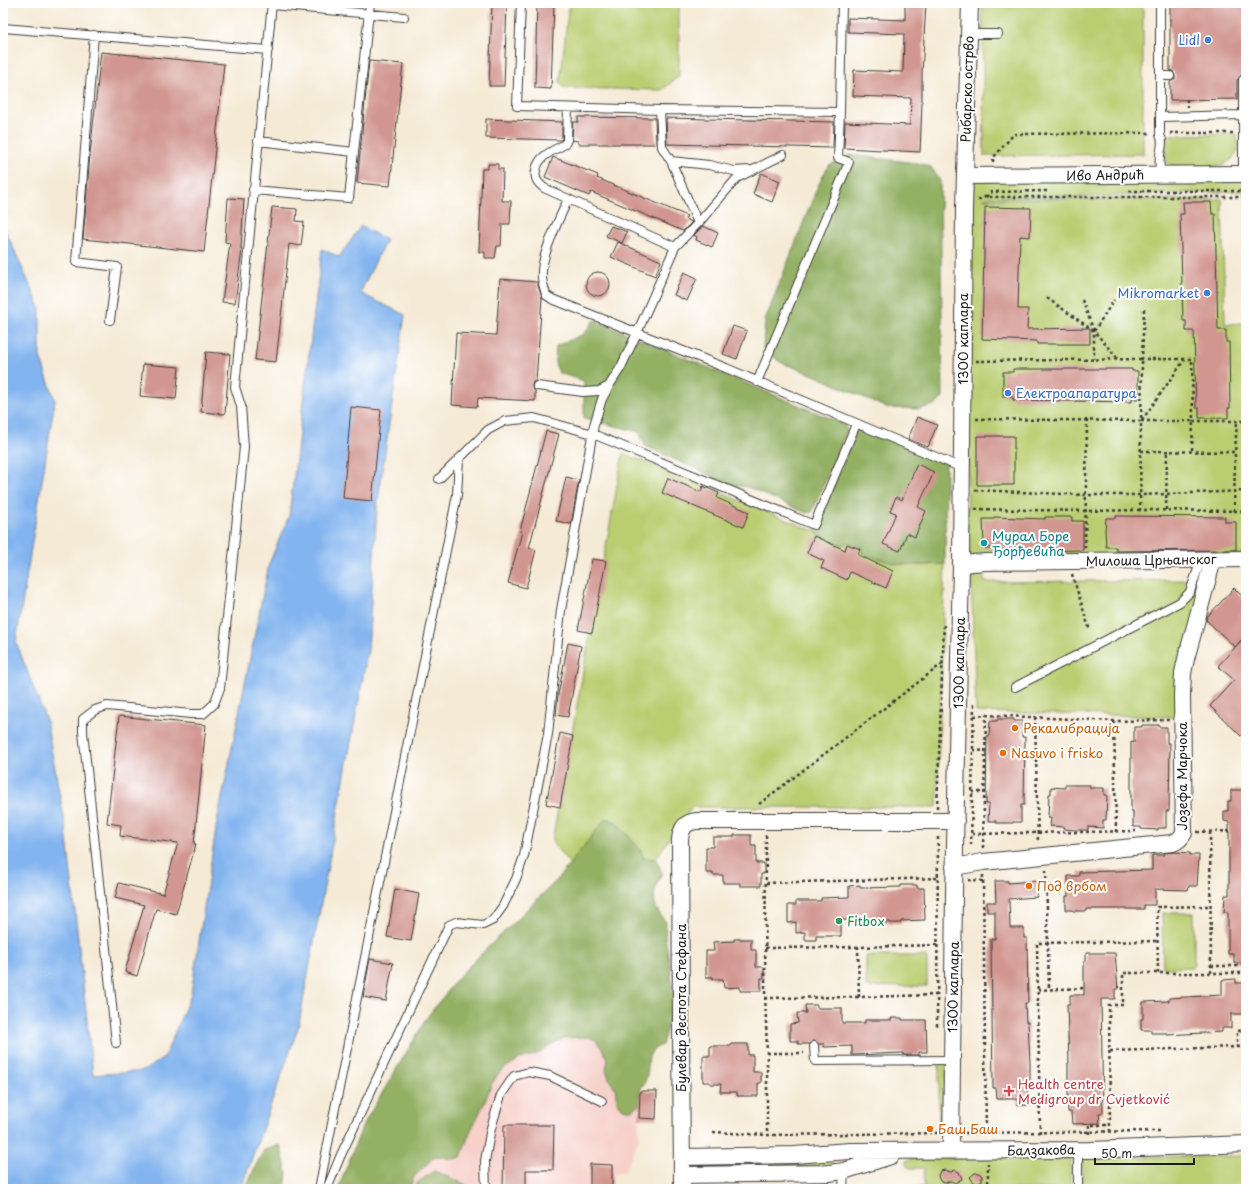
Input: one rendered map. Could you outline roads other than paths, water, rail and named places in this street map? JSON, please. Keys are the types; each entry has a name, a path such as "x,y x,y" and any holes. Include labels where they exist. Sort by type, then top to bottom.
{"street":[{"name":"Рибарско острво","path":"965,176 970,3"},
{"name":"Иво Андрић","path":"965,176 1245,174"},
{"name":"1300 каплара","path":"951,1150 944,1133 952,1060 949,875 956,821 961,564 965,176"},
{"name":"Милоша Црњанског","path":"961,564 985,562 1246,559"},
{"name":"Јозефа Марчока","path":"949,875 983,852 1042,851 1172,843 1178,841 1184,833 1183,673 1207,560"},
{"name":"Булевар деспота Стефана","path":"682,1182 680,832 683,827 688,822 697,821 956,821"},
{"name":"Балзакова","path":"683,1157 794,1155 850,1151 907,1152 951,1150 1078,1150 1246,1144"},
{"name":"Балзакова","path":"682,1182 844,1171 907,1152"}],"lane":[{"path":"253,190 350,198 370,3"},
{"path":"521,3 516,106 660,110 840,112"},
{"path":"757,382 849,162 838,158 842,3"},
{"path":"1160,3 1160,134 1162,138 1162,149 1160,152 1160,175"},
{"path":"116,1043 82,732 83,719 95,710 107,706 204,714 214,704 220,688 244,447 241,406 235,387 272,4 404,17"},
{"path":"3,28 268,50"},
{"path":"969,34 998,34"},
{"path":"94,35 76,262 117,267 110,320"},
{"path":"1161,76 1170,76"},
{"path":"1243,80 1245,174"},
{"path":"568,108 567,140 565,144 542,157 537,163 535,175 538,182 544,188 675,247"},
{"path":"660,110 662,147 671,161 698,223"},
{"path":"1160,117 1244,113"},
{"path":"258,141 354,152"},
{"path":"327,1189 340,1157 449,925 456,922 483,925 493,920 503,906 516,879 524,856 548,734 561,610 597,412 602,399 621,367 675,247 738,178 751,170 783,155"},
{"path":"671,161 709,165 734,171 751,170"},
{"path":"568,199 548,248 544,262 542,276 546,295 552,299 757,382 962,468"},
{"path":"537,386 583,392 599,391 610,386"},
{"path":"439,479 488,430 505,421 534,418 593,434 814,525 856,424"},
{"path":"319,1189 457,496 459,459"},
{"path":"1015,687 1180,602 1190,592 1207,560"},
{"path":"814,1046 815,1061 952,1060"},
{"path":"486,1189 485,1161 491,1128 501,1095 514,1076 529,1072 550,1076 602,1101"},
{"path":"1078,1150 1078,1189"},
{"path":"843,1189 844,1171"}],"water":[{"path":"361,226 386,240 360,293 405,315 377,507 368,650 298,1028 241,1189 3,1189 3,227 40,308 40,357 55,400 16,642 46,720 66,829 93,1075 143,1071 164,1058 191,994 217,822 269,564 289,516 322,249 339,257"}],"place":[{"name":"Lidl","path":"1208,40"},
{"name":"Mikromarket","path":"1207,293"},
{"name":"Електроапаратура","path":"1008,393"},
{"name":"Мурал Боре Ђорђевића","path":"984,543"},
{"name":"Рекалибрација","path":"1015,728"},
{"name":"Nasuvo i frisko","path":"1003,753"},
{"name":"Под врбом","path":"1029,886"},
{"name":"Fitbox","path":"839,921"},
{"name":"Health centre Medigroup dr Cvjetković","path":"1009,1091"},
{"name":"Баш Баш","path":"930,1129"}]}
